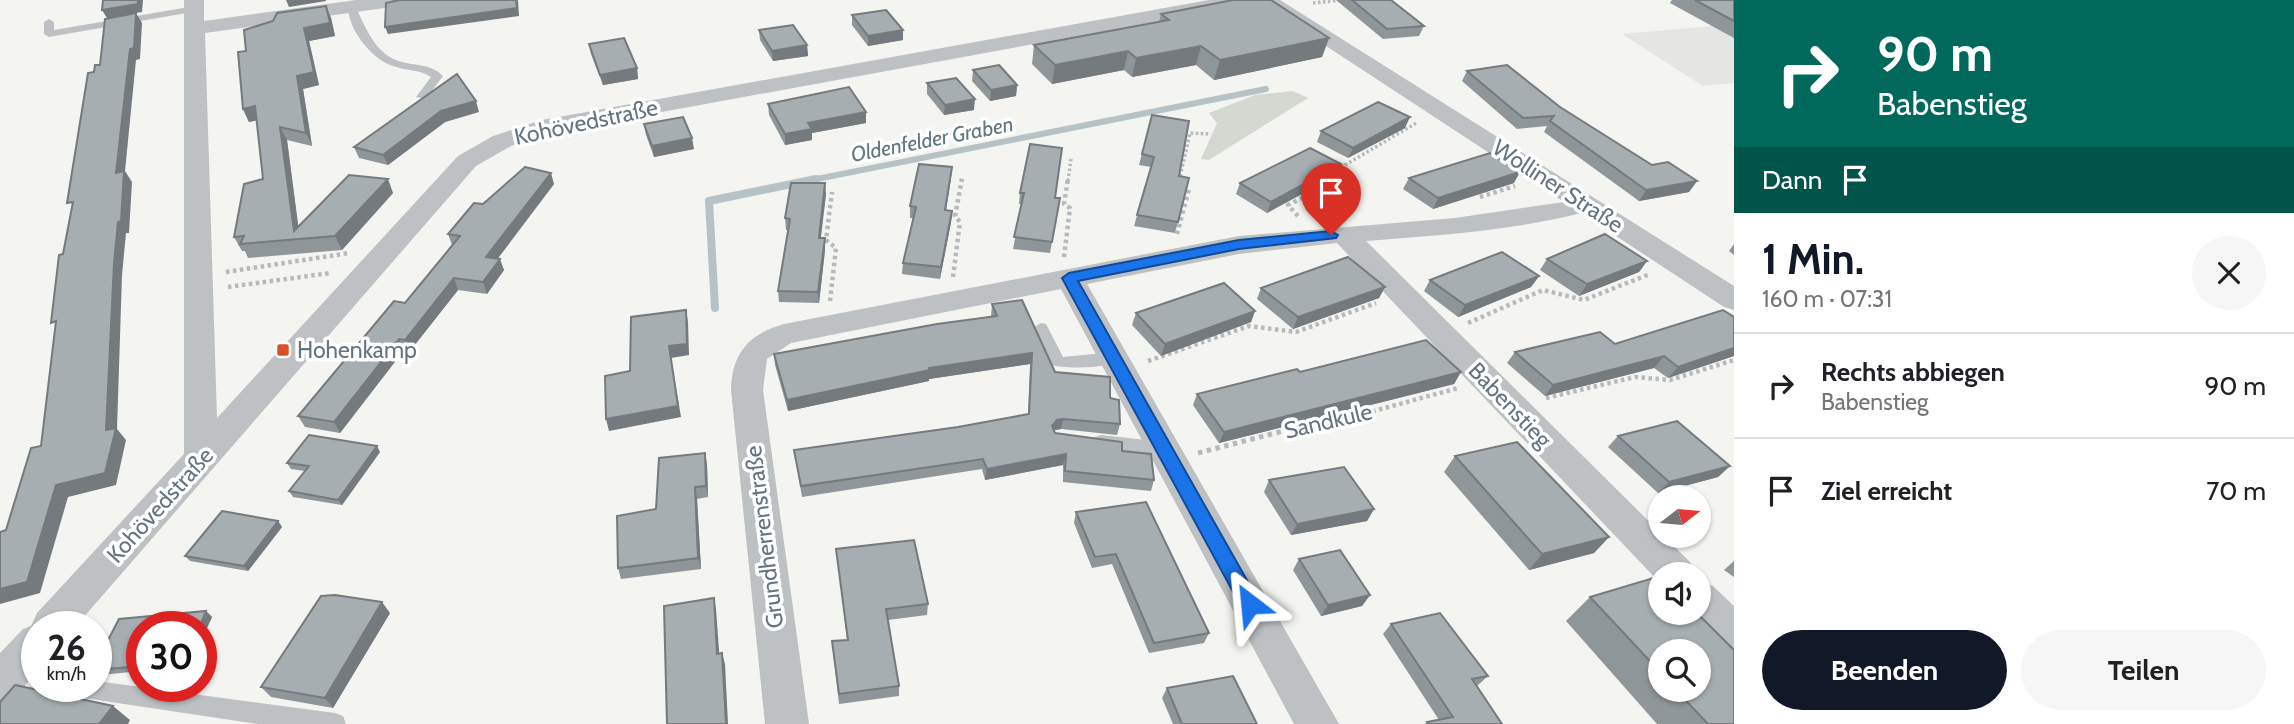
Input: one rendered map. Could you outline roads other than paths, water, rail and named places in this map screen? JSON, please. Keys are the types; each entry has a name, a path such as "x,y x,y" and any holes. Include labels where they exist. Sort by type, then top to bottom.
{"street":[{"path":"201,460 195,13 352,7 399,0"},
{"name":"Kohövedstraße","path":"65,611 467,161 502,141 542,127 1242,0"},
{"name":"Wolliner Straße","path":"1266,0 1440,109 1734,300"},
{"path":"1317,724 1117,364 1065,278 1239,244 1455,226 1555,212 1586,204"},
{"name":"Babenstieg","path":"1331,235 1402,294 1664,562"},
{"name":"Grundherrenstraße","path":"787,724 747,390 747,369 755,351 769,340 785,334 1065,278"},
{"path":"1711,610 1734,633"},
{"path":"0,683 21,660"}],"lane":[{"path":"352,7 360,30 387,61 426,69 437,76 422,97"},
{"path":"49,22 49,34 195,13"},
{"path":"1041,328 1058,361 1117,364"},
{"path":"1087,441 1167,455"},
{"path":"112,694 335,724"}],"waterway":[{"name":"Oldenfelder Graben","path":"807,181 1266,89"},
{"name":"Oldenfelder Graben","path":"715,308 709,201 816,179"}],"place":[{"name":"Hohenkamp","path":"283,350"}]}
